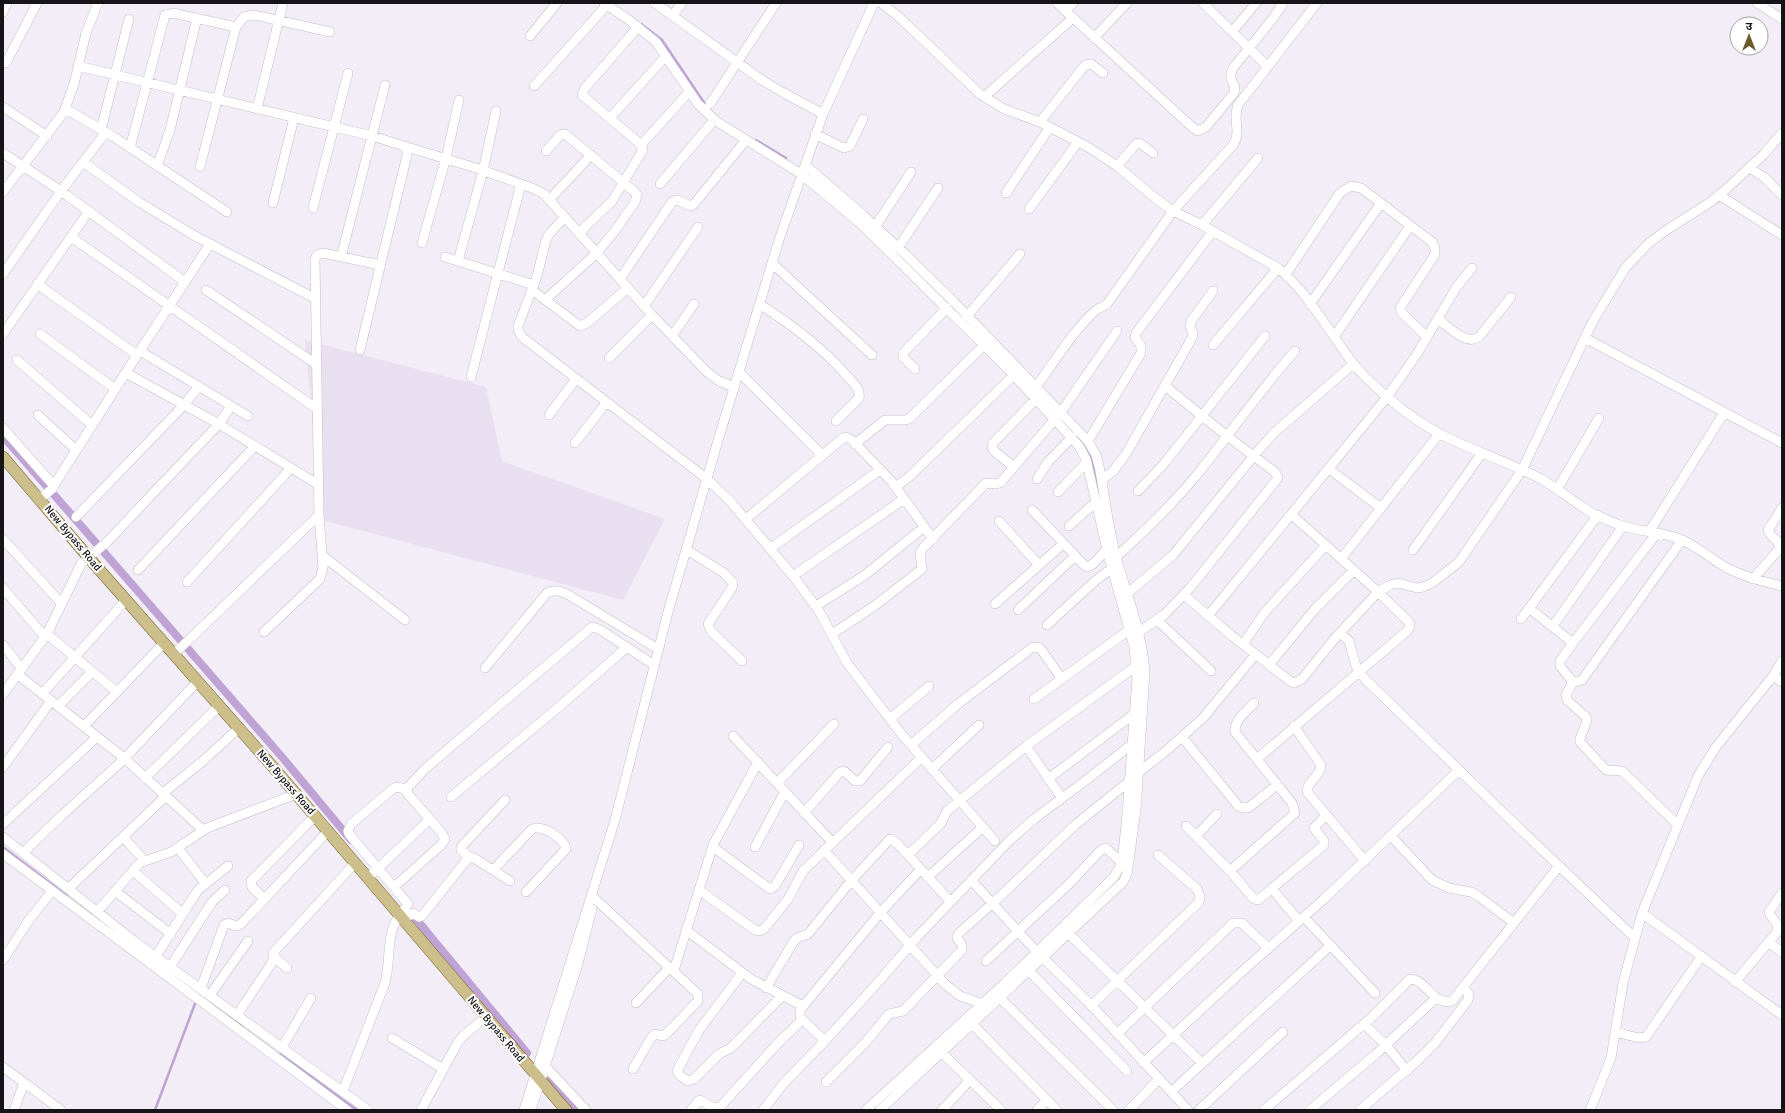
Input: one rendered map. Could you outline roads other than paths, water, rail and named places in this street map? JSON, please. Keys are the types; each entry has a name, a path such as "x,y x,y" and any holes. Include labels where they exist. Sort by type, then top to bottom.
{"main road":[{"name":"New Bypass Road","path":"3,457 48,492 96,552 126,600 164,643 180,647 198,681 355,863 374,872 486,1017 566,1110"}],"street":[{"path":"3,12 7,3"},
{"path":"6,63 37,3"},
{"path":"3,192 66,109 86,33 98,3"},
{"path":"257,109 283,3"},
{"path":"530,36 556,3"},
{"path":"655,3 782,92 823,114"},
{"path":"672,15 682,3"},
{"path":"710,104 776,3"},
{"path":"531,1110 538,1077 588,905 593,895 615,820 658,649 734,387 815,134 874,3"},
{"path":"881,3 899,17 952,65 970,86 984,97 1004,109 1040,122 1078,142 1117,166 1155,198 1174,211 1213,231 1286,274 1354,364 1387,398 1439,434 1522,470 1558,488 1582,507 1598,515 1635,530 1682,540 1726,567 1753,579 1782,586"},
{"path":"1057,3 1198,131 1206,127 1234,93 1235,87 1230,79 1231,72 1283,3"},
{"path":"1065,11 1073,3"},
{"path":"1094,38 1127,3"},
{"path":"1203,3 1268,66"},
{"path":"1232,32 1256,3"},
{"path":"1036,387 1068,343 1092,314 1098,308 1107,304 1174,211 1237,140 1236,110 1317,3"},
{"path":"1757,3 1782,19"},
{"path":"534,86 605,4 638,26 656,42 689,92 698,104 714,120 802,174 862,225 947,308 1036,399 1088,441 1096,455 1116,557 1139,632 1145,673 1135,777 1122,863 1114,877 1040,955 984,1007 866,1110"},
{"path":"130,148 165,15 173,13 236,27"},
{"path":"200,167 236,27 244,17 248,15 279,20 330,32"},
{"path":"157,166 170,130 197,18"},
{"path":"984,97 1073,18"},
{"path":"3,274 104,131 130,19"},
{"path":"579,233 608,205 642,154 643,150 641,145 584,97 583,92 638,26"},
{"path":"610,118 666,56"},
{"path":"1040,122 1085,65 1090,64 1103,73"},
{"path":"78,66 372,136 446,158 538,190 550,200 672,336 713,377 734,387"},
{"path":"313,208 348,73"},
{"path":"341,257 385,85"},
{"path":"641,145 689,92"},
{"path":"422,243 446,158 458,100"},
{"path":"3,107 47,136"},
{"path":"66,109 104,131 227,212"},
{"path":"458,261 483,171 496,111"},
{"path":"273,203 294,118"},
{"path":"815,134 844,148 848,148 863,119"},
{"path":"660,184 714,120"},
{"path":"1006,193 1050,127"},
{"path":"1184,595 1269,665 1290,681 1298,682 1378,592 1390,585 1398,583 1417,588 1424,587 1452,569 1471,547 1522,470 1585,338 1609,292 1626,267 1649,243 1719,195 1763,155 1782,133"},
{"path":"545,300 597,253 617,228 636,198 635,192 624,182 565,134 560,135 546,151"},
{"path":"620,279 672,202 677,200 688,206 694,204 746,140"},
{"path":"1028,209 1078,142"},
{"path":"1117,166 1137,143 1142,144 1153,153"},
{"path":"360,350 407,155 407,150 404,146"},
{"path":"3,153 61,191 185,282"},
{"path":"550,200 591,156"},
{"path":"1202,225 1258,158"},
{"path":"83,162 139,202 210,244 316,299"},
{"path":"805,165 898,248 967,316 1036,387 1080,446 1087,462 1107,550 1129,630 1136,666 1132,744 1136,810 1127,874 1123,882 1068,933 1040,955 1029,971 1000,998 984,1007 972,1024 880,1110"},
{"path":"1749,168 1770,182 1782,195"},
{"path":"875,227 911,172"},
{"path":"471,377 521,184"},
{"path":"1286,274 1344,189 1351,186 1361,188 1432,242 1436,251 1400,308 1402,313 1427,337"},
{"path":"898,248 938,188"},
{"path":"1719,195 1782,235"},
{"path":"1310,304 1381,203"},
{"path":"3,334 89,211"},
{"path":"565,217 550,233 546,240 533,287 518,326 519,333 522,337 606,403 707,479 730,501 771,548 816,606 847,663 910,745 932,768 995,841"},
{"path":"1334,337 1410,226"},
{"path":"644,306 698,227"},
{"path":"1088,441 1141,353 1141,346 1135,337 1136,333 1213,231"},
{"path":"71,237 317,409"},
{"path":"3,428 48,492 210,244"},
{"path":"264,632 320,579 323,567 319,515 315,259 317,255 323,253 380,265"},
{"path":"967,316 1020,254"},
{"path":"446,257 497,272 533,287 545,300 576,324 582,326 628,288"},
{"path":"773,264 872,355"},
{"path":"1213,345 1278,268"},
{"path":"1208,616 1387,398 1427,337 1456,288 1472,268"},
{"path":"37,284 138,353 199,386 248,416"},
{"path":"206,290 316,364"},
{"path":"1102,480 1119,465 1126,454 1192,338 1193,333 1190,326 1191,321 1212,291"},
{"path":"1438,319 1468,340 1475,340 1511,297"},
{"path":"672,336 694,304"},
{"path":"760,305 814,342 836,363 858,389 859,398 836,421"},
{"path":"915,369 904,357 904,352 947,308"},
{"path":"608,358 652,315"},
{"path":"832,634 873,607 921,570 923,566 920,553 923,548 986,483 998,484 1014,467 1058,416 1117,331"},
{"path":"40,334 115,389"},
{"path":"1138,491 1163,465 1265,336"},
{"path":"1585,338 1782,444"},
{"path":"855,444 885,420 906,420 910,418 984,346"},
{"path":"1116,557 1183,490 1278,370 1295,351"},
{"path":"17,360 92,424"},
{"path":"1128,593 1173,555 1275,432 1354,364"},
{"path":"126,372 185,404 319,484"},
{"path":"739,372 822,455"},
{"path":"896,488 1014,375"},
{"path":"549,415 576,379"},
{"path":"76,517 185,404 199,386"},
{"path":"1139,632 1157,620 1184,595 1278,478 1275,472 1227,436 1203,415 1165,386"},
{"path":"1014,467 994,451 992,446 993,443 1036,399"},
{"path":"575,443 606,403"},
{"path":"3,694 46,636 81,564 96,552 219,424 232,406"},
{"path":"1573,683 1573,680 1560,666 1560,661 1653,533 1724,413"},
{"path":"38,415 76,450"},
{"path":"1558,488 1599,418"},
{"path":"1341,559 1439,434"},
{"path":"1037,479 1048,462 1072,437"},
{"path":"746,519 843,438 849,438 896,488 933,539"},
{"path":"138,570 255,446"},
{"path":"1413,550 1482,453"},
{"path":"1058,492 1087,462"},
{"path":"187,582 291,468"},
{"path":"1329,469 1381,508"},
{"path":"771,548 880,470"},
{"path":"793,576 904,499"},
{"path":"1069,526 1096,501"},
{"path":"1753,579 1780,548 1780,544 1769,534 1768,530 1782,508"},
{"path":"1032,510 1084,565 1090,566 1107,550"},
{"path":"180,647 319,515"},
{"path":"1257,759 1407,631 1410,626 1409,622 1378,592 1292,515"},
{"path":"1521,619 1598,515"},
{"path":"999,521 1039,565"},
{"path":"1553,626 1623,526"},
{"path":"816,606 865,575 924,527"},
{"path":"3,539 62,604"},
{"path":"1573,683 1578,683 1582,680 1682,540"},
{"path":"995,604 1063,544"},
{"path":"1242,644 1270,606 1326,545"},
{"path":"687,550 724,572 733,582 732,588 708,624 711,631 742,661"},
{"path":"323,556 405,620"},
{"path":"1018,610 1075,556"},
{"path":"1047,625 1095,581 1112,568"},
{"path":"1269,665 1315,609 1354,570"},
{"path":"3,588 46,636 75,657 117,692"},
{"path":"485,668 547,593 552,591 567,594 658,649"},
{"path":"42,694 126,600"},
{"path":"1529,608 1573,643"},
{"path":"1157,620 1211,671"},
{"path":"407,791 408,787 426,768 592,627 599,629 654,665"},
{"path":"1034,699 1129,630"},
{"path":"1340,633 1349,642 1354,661 1359,672 1635,938"},
{"path":"84,726 164,643"},
{"path":"3,645 20,671 42,694 124,758 203,830"},
{"path":"910,745 958,704 1032,647 1040,648 1062,679"},
{"path":"451,797 627,648"},
{"path":"826,1082 864,1044 889,1014 903,1011 962,950 962,945 957,938 959,933 993,903 1075,825 1135,777 1203,718 1256,654"},
{"path":"1590,1110 1611,1058 1623,983 1642,913 1678,825 1705,765 1716,748 1773,676 1782,661"},
{"path":"908,855 940,823 946,811 1026,746 1136,666"},
{"path":"3,767 55,704 92,672"},
{"path":"1773,676 1782,682"},
{"path":"23,853 60,816 124,758 198,681"},
{"path":"1573,683 1566,695 1567,700 1586,717 1587,720 1580,742 1606,770 1622,771 1678,825"},
{"path":"890,719 929,686"},
{"path":"1230,871 1295,813 1292,804 1235,732 1235,726 1254,703"},
{"path":"145,778 219,706"},
{"path":"1048,779 1134,714"},
{"path":"778,783 834,724"},
{"path":"932,768 979,725"},
{"path":"1294,726 1321,765 1320,772 1306,789 1307,792 1365,861"},
{"path":"68,889 123,837 164,795 239,728"},
{"path":"733,736 832,842"},
{"path":"3,824 97,737"},
{"path":"1182,737 1240,807 1248,808 1277,784"},
{"path":"763,1110 784,1083 825,1041 910,945 971,880 1034,819 1132,744"},
{"path":"1026,746 1062,798"},
{"path":"804,813 840,772 844,771 855,781 860,780 888,747"},
{"path":"699,890 755,930 761,930 788,899 803,871 922,757"},
{"path":"636,1004 672,968 713,847 758,762"},
{"path":"1143,1063 1365,861 1459,770"},
{"path":"345,1102 385,983 391,936 406,913 408,903 394,887 374,872 349,834 349,828 351,824 394,788 400,787 407,791 444,835 444,842 394,887"},
{"path":"755,848 785,791"},
{"path":"97,912 142,862 178,848 203,830 296,794"},
{"path":"505,800 461,847 461,850 469,857 474,858 510,881"},
{"path":"1197,836 1217,814"},
{"path":"1186,826 1256,900 1259,900 1324,845 1324,841 1314,828 1326,815"},
{"path":"264,899 252,887 251,881 315,816"},
{"path":"374,872 430,819"},
{"path":"928,877 983,826"},
{"path":"493,870 532,829 536,827 544,828 564,843 566,849 526,892"},
{"path":"201,988 224,924 228,923 236,926 240,925 328,831"},
{"path":"1391,836 1432,880 1449,888 1471,892 1514,923"},
{"path":"3,837 97,912 210,996 282,1047 345,1102"},
{"path":"123,837 143,857 142,862"},
{"path":"766,988 796,938 808,934 851,880 890,840 898,843 950,901"},
{"path":"713,847 770,889 776,886 799,845"},
{"path":"178,848 205,883"},
{"path":"986,961 1068,885 1103,848 1109,850 1122,863"},
{"path":"824,850 938,975 960,996 984,1007"},
{"path":"1091,1006 1199,902 1200,897 1197,889 1158,855"},
{"path":"4,857 345,1102 368,1110"},
{"path":"406,913 422,916 469,857"},
{"path":"287,968 272,956 272,953 355,863"},
{"path":"156,956 198,890 228,866"},
{"path":"1264,1110 1364,1024 1410,979 1416,980 1436,998 1443,1001 1452,1001 1559,866"},
{"path":"825,1041 802,1020 799,1013 803,1006 880,913 921,869"},
{"path":"133,871 183,914"},
{"path":"971,880 1040,955 1091,1006 1186,1109"},
{"path":"1272,889 1331,946 1374,994"},
{"path":"170,966 212,902 225,890"},
{"path":"3,960 29,920 52,891"},
{"path":"114,892 171,934"},
{"path":"1735,982 1777,932 1778,927 1769,912 1782,893"},
{"path":"593,895 697,991 699,998 698,1001 665,1035 653,1035 633,1069"},
{"path":"524,1110 538,1077 545,1066 577,966 593,907 593,895"},
{"path":"1642,913 1782,1015"},
{"path":"1117,1034 1233,923 1242,923 1268,948"},
{"path":"686,930 766,988 803,1006"},
{"path":"1068,933 1202,1063"},
{"path":"210,996 248,941"},
{"path":"1768,942 1782,952"},
{"path":"1171,1092 1331,946"},
{"path":"1615,1032 1639,1038 1646,1037 1701,957"},
{"path":"237,1014 275,958"},
{"path":"1029,971 1127,1070"},
{"path":"742,972 691,1042 677,1071 686,1080 688,1081 694,1079 719,1054 731,1048 782,996"},
{"path":"1360,1110 1435,1043 1468,1000 1469,994 1463,987"},
{"path":"282,1047 311,998"},
{"path":"1000,998 1113,1110"},
{"path":"1310,1110 1386,1046 1436,998"},
{"path":"421,1110 458,1042 464,1035 486,1017"},
{"path":"691,1110 700,1100 714,1108 720,1107 779,1042 802,1020"},
{"path":"972,1024 1057,1110"},
{"path":"1364,1024 1386,1046 1406,1070"},
{"path":"1199,1110 1283,1032"},
{"path":"392,1038 444,1069"},
{"path":"942,1053 1001,1110"},
{"path":"545,1066 586,1110"},
{"path":"3,1068 61,1110"},
{"path":"1129,1110 1159,1079"},
{"path":"942,1110 970,1080"},
{"path":"14,1110 24,1083"},
{"path":"1037,1110 1047,1100"},
{"path":"45,1110 48,1101"}],"waterway":[{"path":"641,24 662,40 707,107"},
{"path":"756,140 786,158"},
{"path":"902,259 921,276"},
{"path":"928,283 949,304"},
{"path":"1065,424 1075,435"},
{"path":"3,436 282,757 351,840"},
{"path":"1083,445 1091,459 1097,485"},
{"path":"3,847 67,896"},
{"path":"412,914 527,1053"},
{"path":"182,982 193,989"},
{"path":"155,1110 196,1001"},
{"path":"210,1001 242,1026"},
{"path":"280,1054 357,1110"},
{"path":"551,1079 578,1110"}]}
